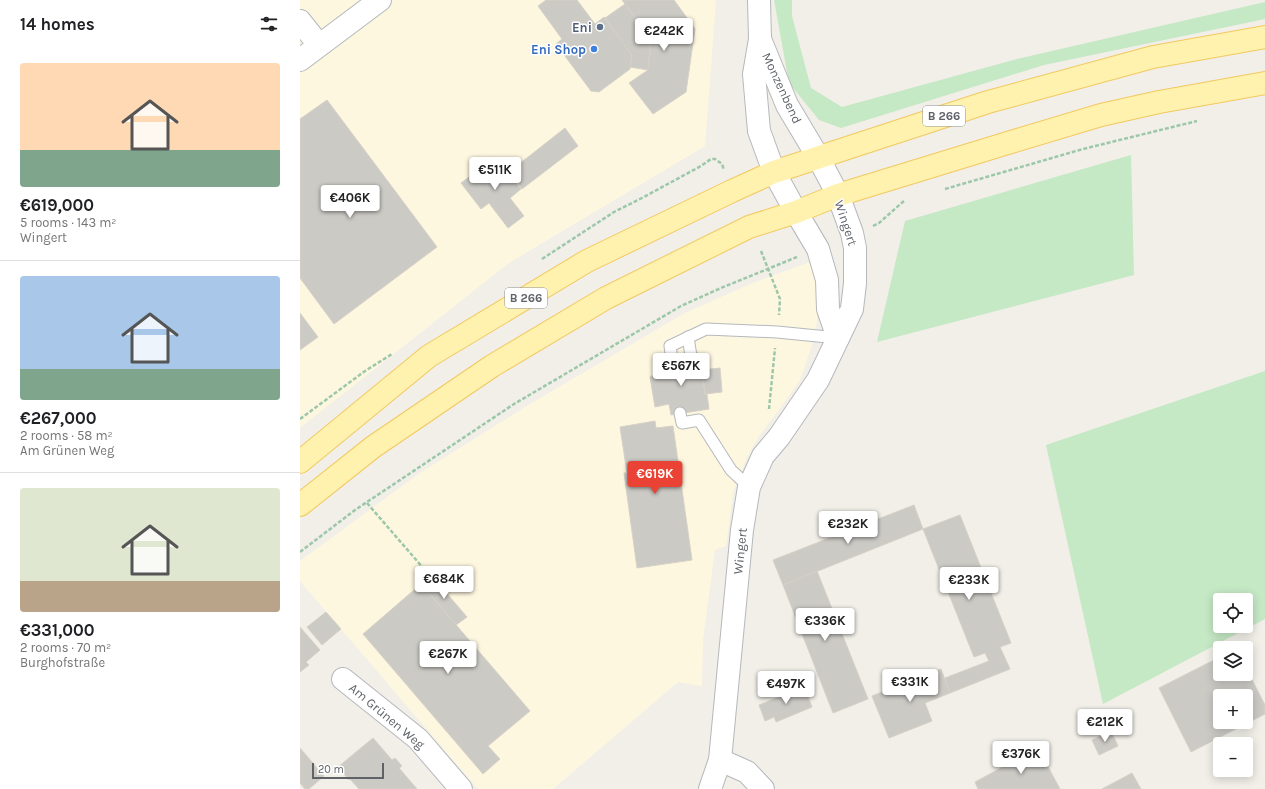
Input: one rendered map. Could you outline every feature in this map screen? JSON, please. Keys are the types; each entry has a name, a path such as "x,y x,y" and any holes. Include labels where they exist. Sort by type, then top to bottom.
{"main road":[{"name":"B 266","path":"300,462 429,356 587,261 774,172 988,102 1153,57 1265,37"},
{"path":"300,505 373,447 485,370 606,298 750,227 796,212 838,195 1100,115 1160,102 1265,83"}],"street":[{"path":"300,60 380,0"},
{"name":"Monzenbend","path":"759,0 760,39 754,74 759,131 774,172"},
{"path":"300,21 319,45"},
{"name":"Monzenbend","path":"760,39 787,105 818,157"},
{"name":"Wingert","path":"710,789 720,760 740,545 749,487 763,456 779,437 818,380 852,309 855,282 855,248 852,233 838,195 818,157"},
{"path":"774,172 818,249 827,280 828,309 838,338"},
{"name":"Am Grünen Weg","path":"343,679 418,739 461,789"},
{"path":"720,760 747,772 763,789"}],"lane":[{"path":"673,366 670,346 706,329 777,332 838,338"},
{"path":"688,337 691,356"},
{"path":"680,414 682,423 699,416 731,470 749,487"}],"path":[{"path":"942,190 1082,149 1199,120"},
{"path":"852,233 868,229 879,223 905,200"},
{"path":"300,552 355,510 514,404 681,306 721,288 818,249"},
{"path":"761,251 780,299 778,320"},
{"path":"768,416 775,348"},
{"path":"367,502 424,569"},
{"path":"437,582 448,572"}],"shaded area":[{"path":"300,0 716,0 705,146 509,263 300,428"},
{"path":"810,262 815,280 817,298 817,322 811,348 800,380 759,436 747,457 733,493 726,546 715,550 703,639 702,686 678,682 553,789 478,789 300,581 300,561 420,473 525,407 685,313 755,282"}],"green space":[{"path":"774,0 792,0 792,16 811,88 842,107 1017,59 1265,2 1265,19 1044,65 841,128 819,120 789,83"},
{"path":"1131,155 1134,275 877,342 905,221"},
{"path":"1265,371 1265,619 1253,625 1253,593 1213,593 1213,633 1238,633 1223,641 1213,641 1213,646 1103,704 1046,445"}],"building":[{"name":"Eni Shop","path":"546,0 577,0 595,24 604,17 632,55 630,69 599,92 591,91 556,44 562,39 538,6"},
{"path":"622,0 674,0 695,29 686,92 653,114 629,83 648,70 651,39"},
{"path":"625,4 651,39 648,70 630,67 632,55 605,18"},
{"path":"327,100 437,247 334,324 300,278 300,119"},
{"path":"565,128 578,146 522,189 509,172"},
{"path":"496,157 521,189 510,198 524,216 508,228 489,203 481,209 461,183"},
{"path":"300,313 318,337 300,350"},
{"path":"697,353 701,354 705,394 707,394 709,409 671,415 669,404 655,407 650,377"},
{"path":"720,368 722,392 705,394 702,370"},
{"path":"655,421 656,428 673,426 692,560 637,568 624,473 627,473 620,427"},
{"path":"914,505 923,529 783,585 773,560"},
{"path":"960,515 1011,643 1000,647 1010,669 950,693 945,678 989,661 985,653 974,657 923,529"},
{"path":"817,571 868,699 833,713 783,585"},
{"path":"431,575 467,617 456,625 421,584"},
{"path":"421,584 530,711 488,746 500,759 483,774 363,634"},
{"path":"326,612 341,629 322,645 307,627"},
{"path":"300,627 320,650 306,662 309,665 300,672"},
{"path":"1213,661 1213,681 1253,681 1265,705 1265,714 1253,720 1253,689 1213,689 1213,729 1236,729 1220,737 1213,737 1213,741 1191,752 1159,688"},
{"path":"941,669 950,693 925,703 932,721 889,738 872,696"},
{"path":"804,687 812,707 776,722 774,717 765,721 759,705"},
{"path":"1111,731 1118,746 1099,755 1092,740"},
{"path":"373,738 392,760 395,758 402,766 399,768 417,789 359,789 350,779 349,780 338,767"},
{"path":"300,748 324,776 309,789 305,789 300,783"},
{"path":"1038,748 1060,789 978,789 975,782"},
{"path":"1132,773 1141,789 1102,789"}],"place":[{"name":"Eni","path":"600,27"},
{"name":"Eni Shop","path":"594,49"}]}
